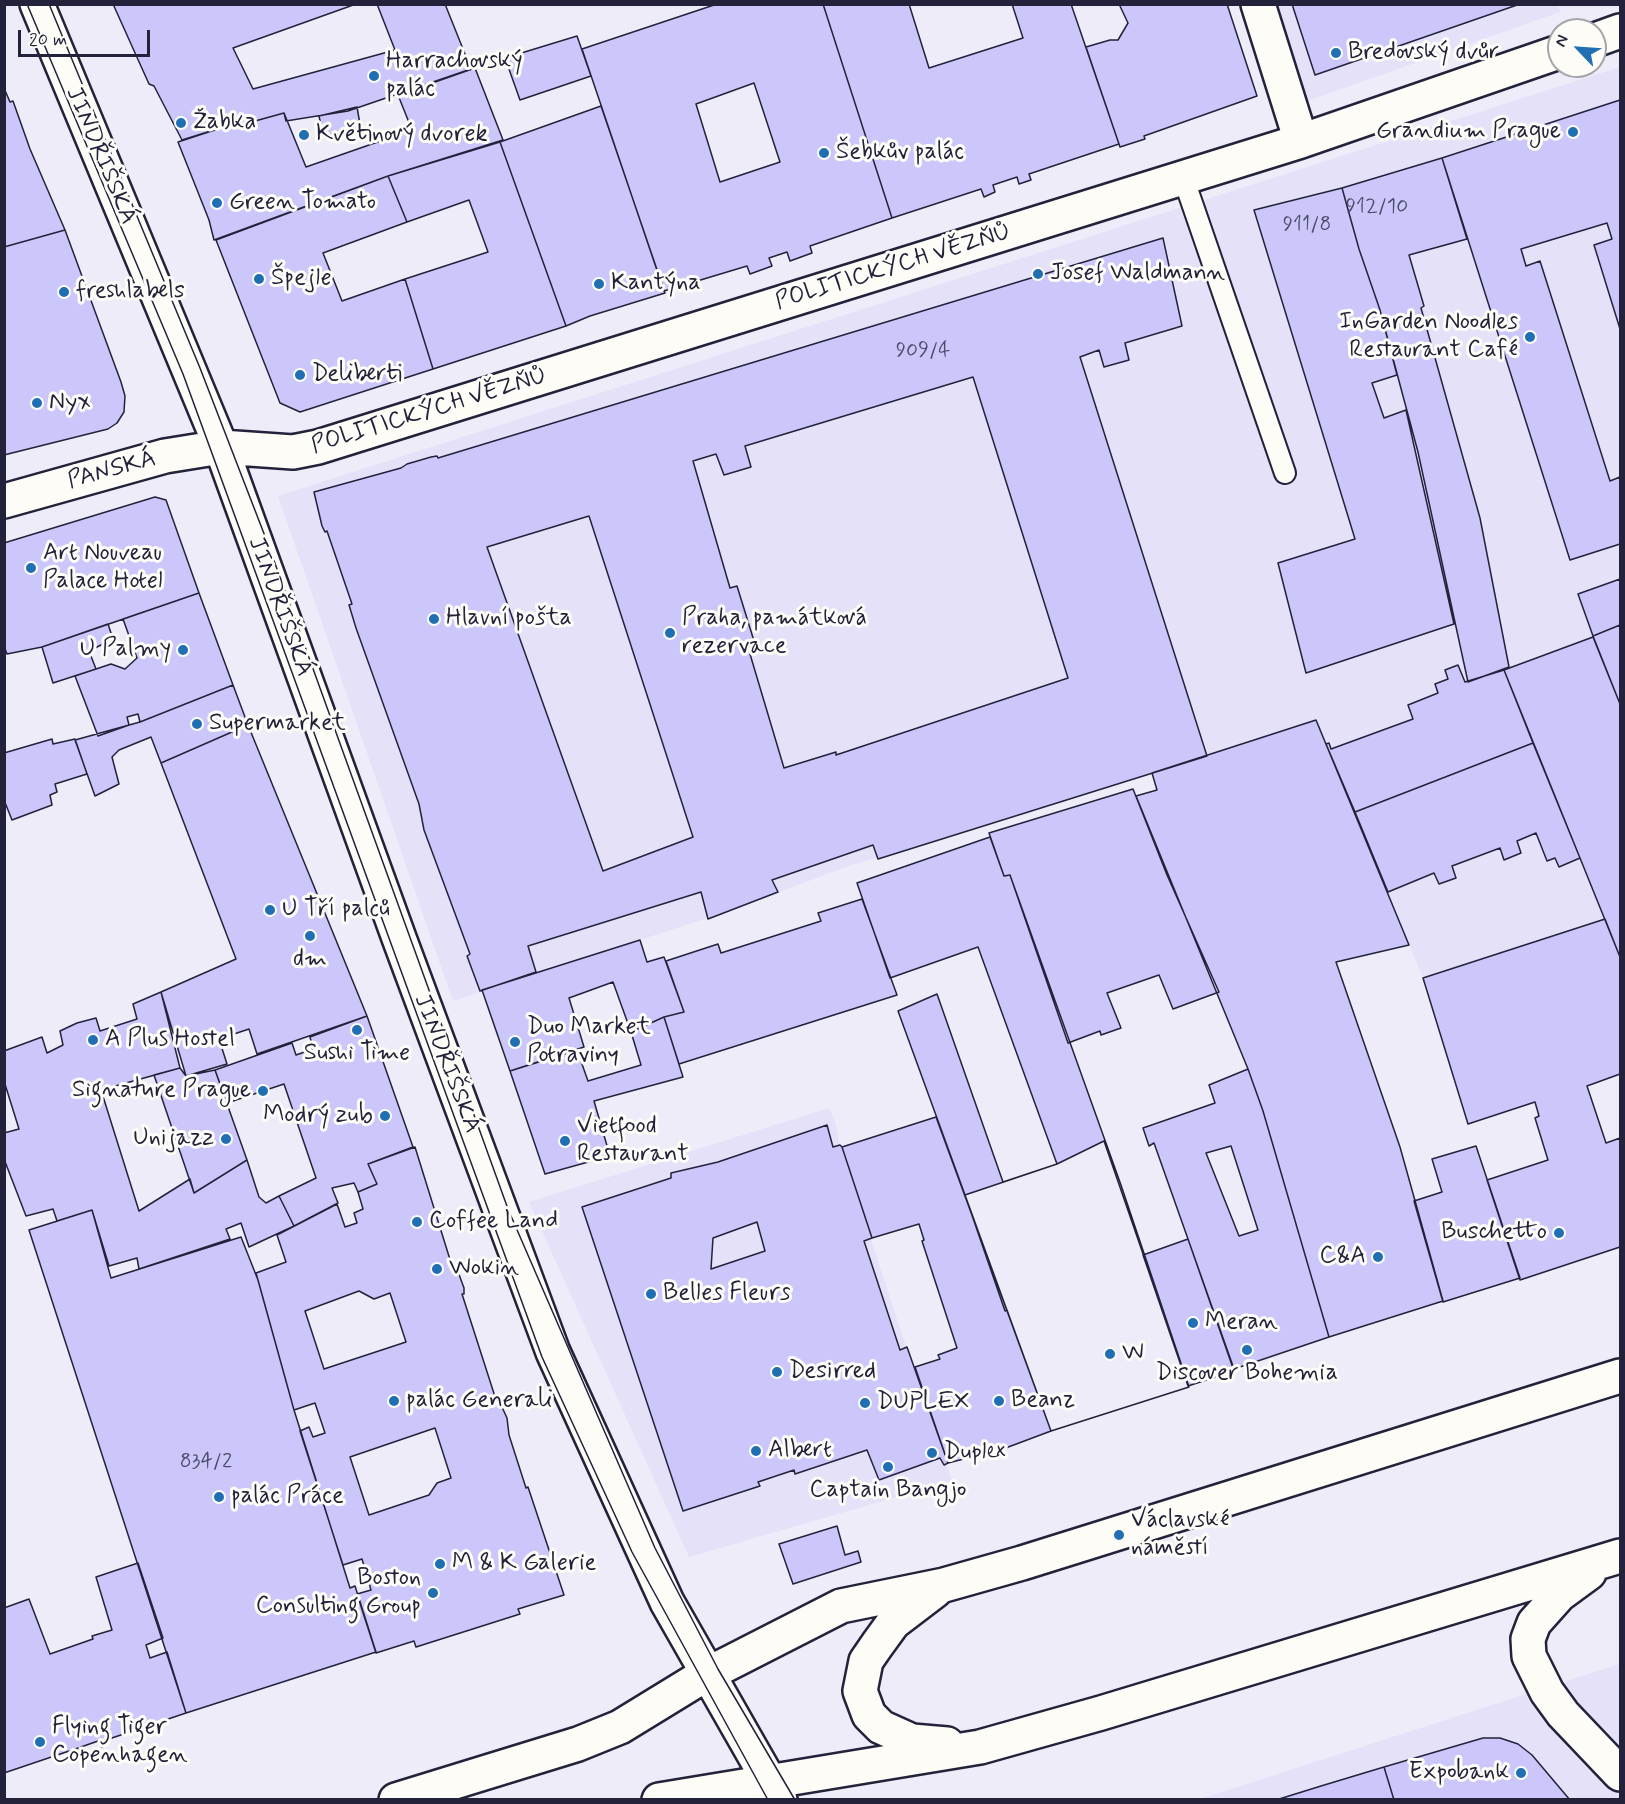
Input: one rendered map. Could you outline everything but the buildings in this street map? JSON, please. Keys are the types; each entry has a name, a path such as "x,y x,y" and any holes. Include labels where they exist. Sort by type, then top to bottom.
{"street":[{"name":"JINDŘIŠSKÁ","path":"37,4 221,447 399,938 553,1352 667,1602 709,1674"},
{"path":"1258,4 1301,141"},
{"name":"POLITICKÝCH VĚZŇŮ","path":"221,447 293,452 318,447 1301,141 1547,56"},
{"name":"PANSKÁ","path":"4,501 165,456 221,447"},
{"path":"396,1800 578,1744 620,1727 709,1674 841,1606 944,1585 1620,1376"},
{"path":"659,1800 775,1791 980,1747 1112,1710 1620,1557"},
{"path":"1620,1557 1589,1573 1559,1594 1534,1623 1528,1639 1529,1656 1547,1692 1563,1714 1620,1774"},
{"path":"944,1585 893,1623 866,1661 861,1678 863,1703 881,1727 912,1741 980,1747"},
{"path":"709,1674 775,1791"}],"lane":[{"path":"1183,177 1285,473"}],"shaded area":[{"path":"1558,4 1560,12 1307,101 1275,5"},
{"path":"1620,67 1620,957 1605,919 1423,978 1316,720 930,843 848,866 738,908 453,1001 278,496 1586,78 1607,78 1607,71"},
{"path":"829,1108 952,1481 689,1557 529,1202"},
{"path":"1620,1664 1620,1799 1197,1800 1610,1667"}],"tram line":[{"path":"27,4 183,374 542,1357 632,1552 768,1800"},
{"path":"49,4 200,368 268,544 508,1209 655,1548 718,1669 795,1800"}],"place":[{"name":"Bredovský dvůr","path":"1336,53"},
{"name":"Harrachovský palác","path":"374,76"},
{"name":"Žabka","path":"181,123"},
{"name":"Grandium Prague","path":"1573,132"},
{"name":"Květinový dvorek","path":"304,135"},
{"name":"Šebkův palác","path":"824,153"},
{"name":"Green Tomato","path":"217,203"},
{"name":"Josef Waldmann","path":"1038,274"},
{"name":"Špejle","path":"259,279"},
{"name":"Kantýna","path":"599,284"},
{"name":"freshlabels","path":"64,292"},
{"name":"InGarden Noodles Restaurant Café","path":"1530,337"},
{"name":"Deliberti","path":"300,375"},
{"name":"Nyx","path":"37,403"},
{"name":"Art Nouveau Palace Hotel","path":"31,568"},
{"name":"Hlavní pošta","path":"434,619"},
{"name":"Praha, památková rezervace","path":"670,633"},
{"name":"U Palmy","path":"183,650"},
{"name":"Supermarket","path":"197,724"},
{"name":"U Tří palců","path":"270,910"},
{"name":"dm","path":"310,936"},
{"name":"Sushi Time","path":"357,1030"},
{"name":"A Plus Hostel","path":"93,1040"},
{"name":"Duo Market Potraviny","path":"515,1042"},
{"name":"Signature Prague","path":"263,1091"},
{"name":"Modrý zub","path":"385,1116"},
{"name":"Unijazz","path":"226,1139"},
{"name":"Vietfood Restaurant","path":"565,1141"},
{"name":"Coffee Land","path":"417,1222"},
{"name":"Buschetto","path":"1559,1233"},
{"name":"C&A","path":"1378,1257"},
{"name":"Wokin","path":"437,1269"},
{"name":"Belles Fleurs","path":"651,1294"},
{"name":"Meran","path":"1193,1323"},
{"name":"Discover Bohemia","path":"1247,1350"},
{"name":"W","path":"1110,1354"},
{"name":"Desirred","path":"777,1372"},
{"name":"palác Generali","path":"394,1401"},
{"name":"Beanz","path":"999,1401"},
{"name":"DUPLEX","path":"865,1403"},
{"name":"Albert","path":"756,1451"},
{"name":"Duplex","path":"932,1453"},
{"name":"Captain Bangjo","path":"888,1467"},
{"name":"palác Práce","path":"219,1497"},
{"name":"Václavské náměstí","path":"1119,1535"},
{"name":"M & K Galerie","path":"440,1564"},
{"name":"Boston Consulting Group","path":"433,1593"},
{"name":"Flying Tiger Copenhagen","path":"40,1742"},
{"name":"Expobank","path":"1521,1773"}]}
